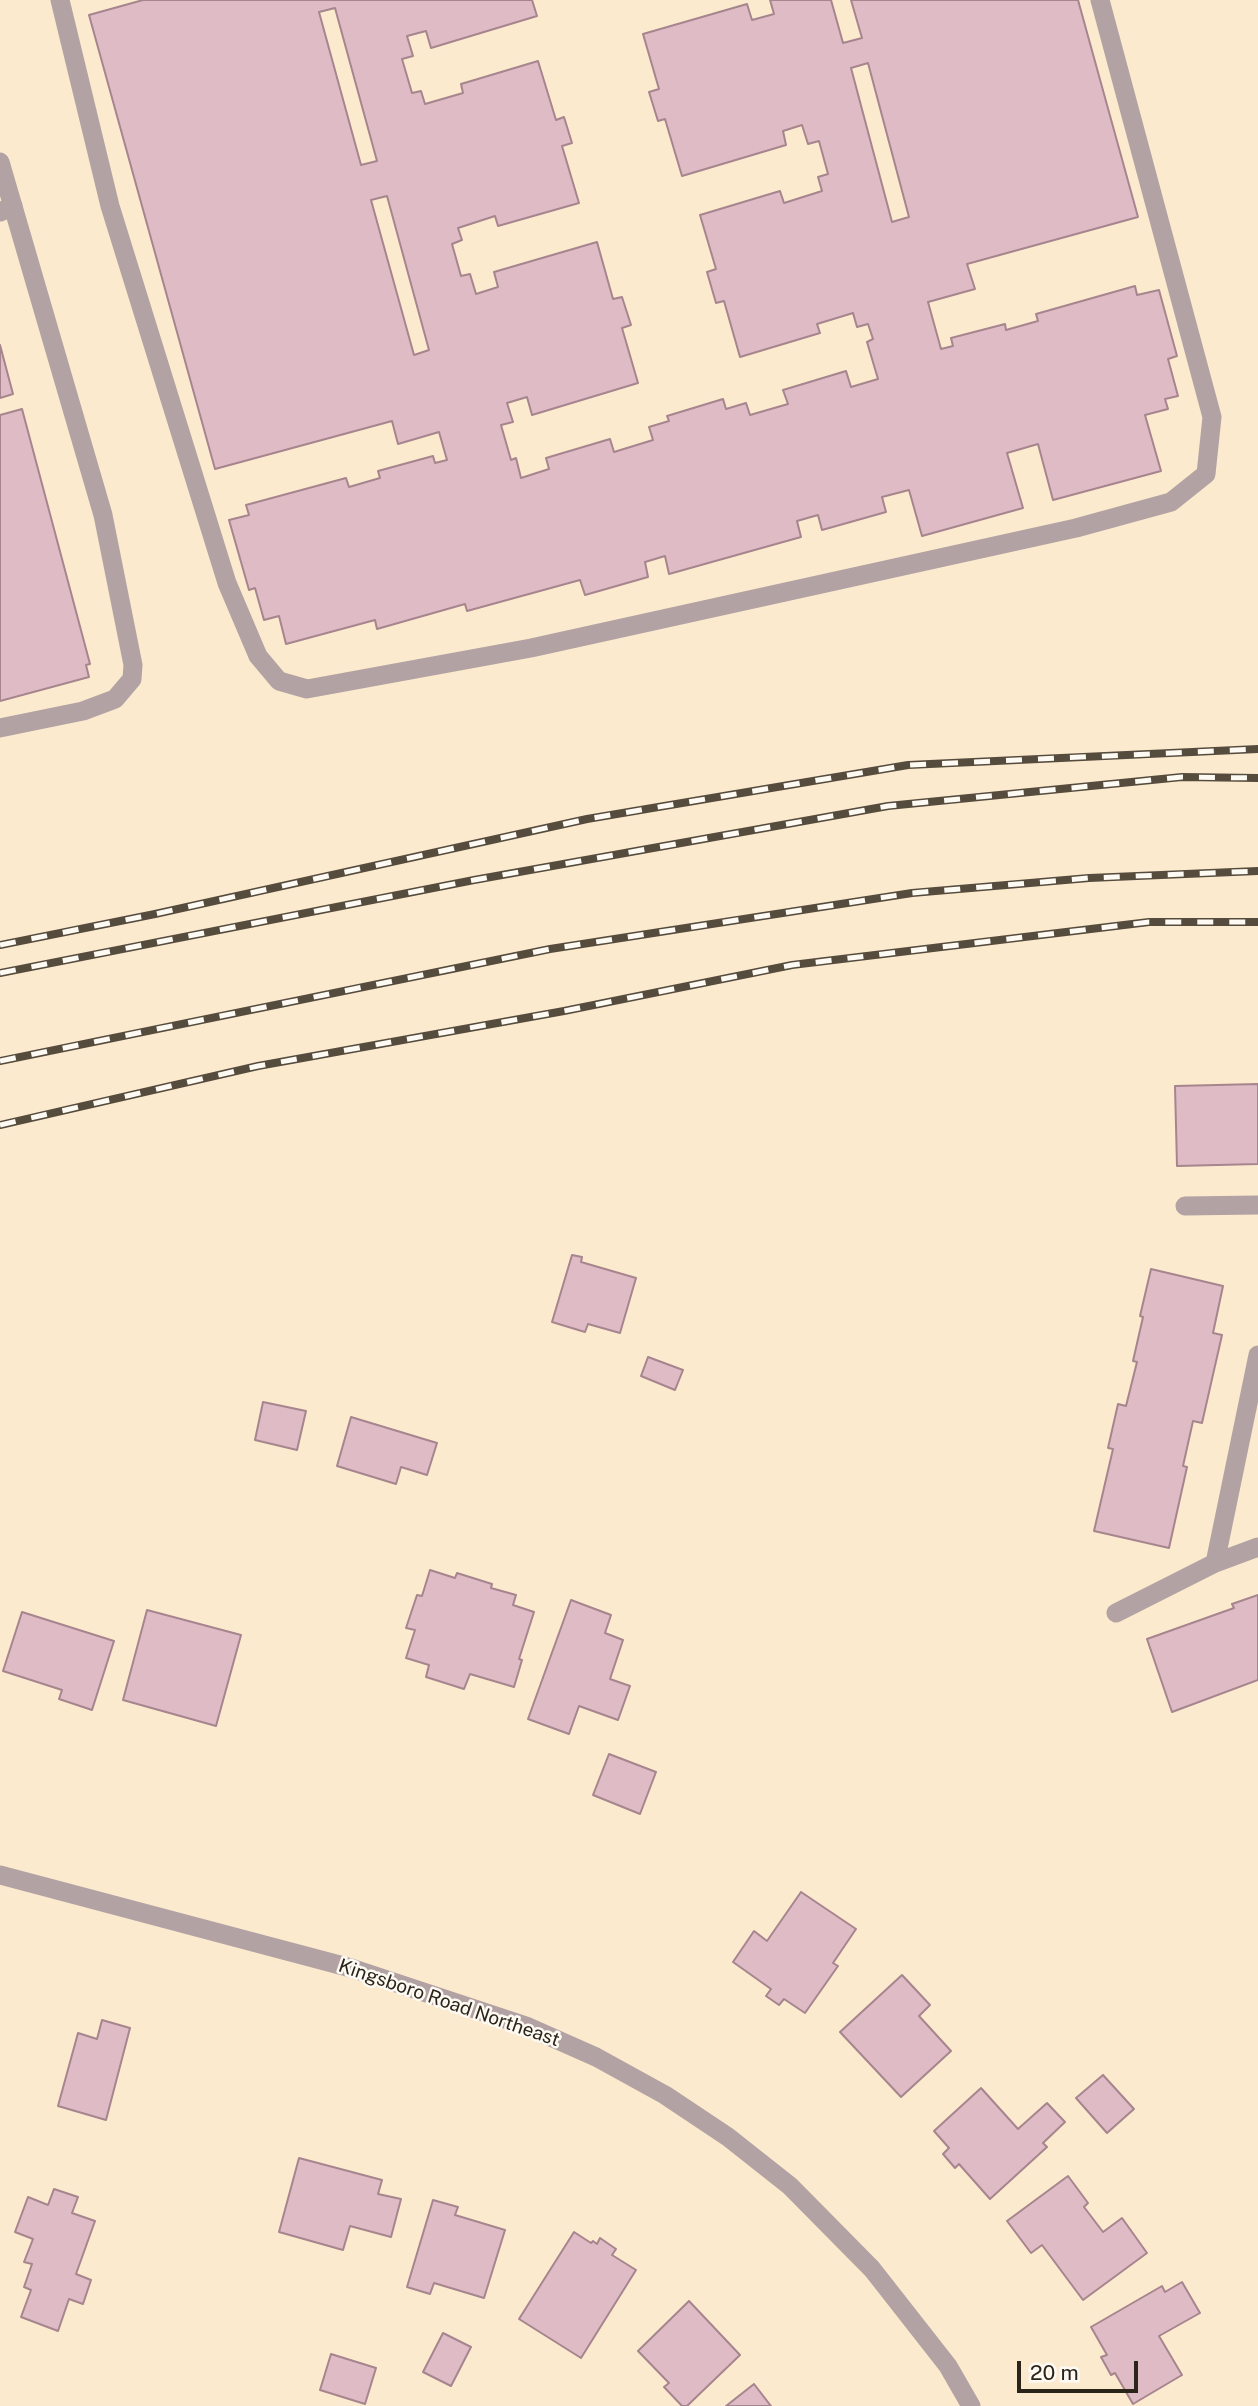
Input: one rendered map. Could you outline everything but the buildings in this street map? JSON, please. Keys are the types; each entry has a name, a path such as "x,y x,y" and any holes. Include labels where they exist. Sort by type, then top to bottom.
{"street":[{"path":"60,0 110,206 227,583 258,656 279,681 307,689 531,648 1076,528 1171,502 1206,474 1212,417 1100,0"},
{"path":"0,162 6,209 103,515 133,672 132,679 114,699 83,711 0,728"},
{"path":"1185,1206 1258,1205"},
{"path":"1214,1563 1258,1355"},
{"path":"1116,1613 1214,1563 1258,1547"},
{"name":"Kingsboro Road Northeast","path":"0,1875 351,1968 526,2026 596,2057 665,2095 728,2137 790,2186 872,2269 948,2366 971,2406"}],"railway":[{"path":"0,945 155,914 587,819 908,765 1258,749"},
{"path":"0,973 474,880 888,806 1182,777 1258,778"},
{"path":"0,1061 550,949 912,893 1089,878 1258,871"},
{"path":"0,1125 258,1066 564,1011 792,965 1149,922 1258,922"}]}
